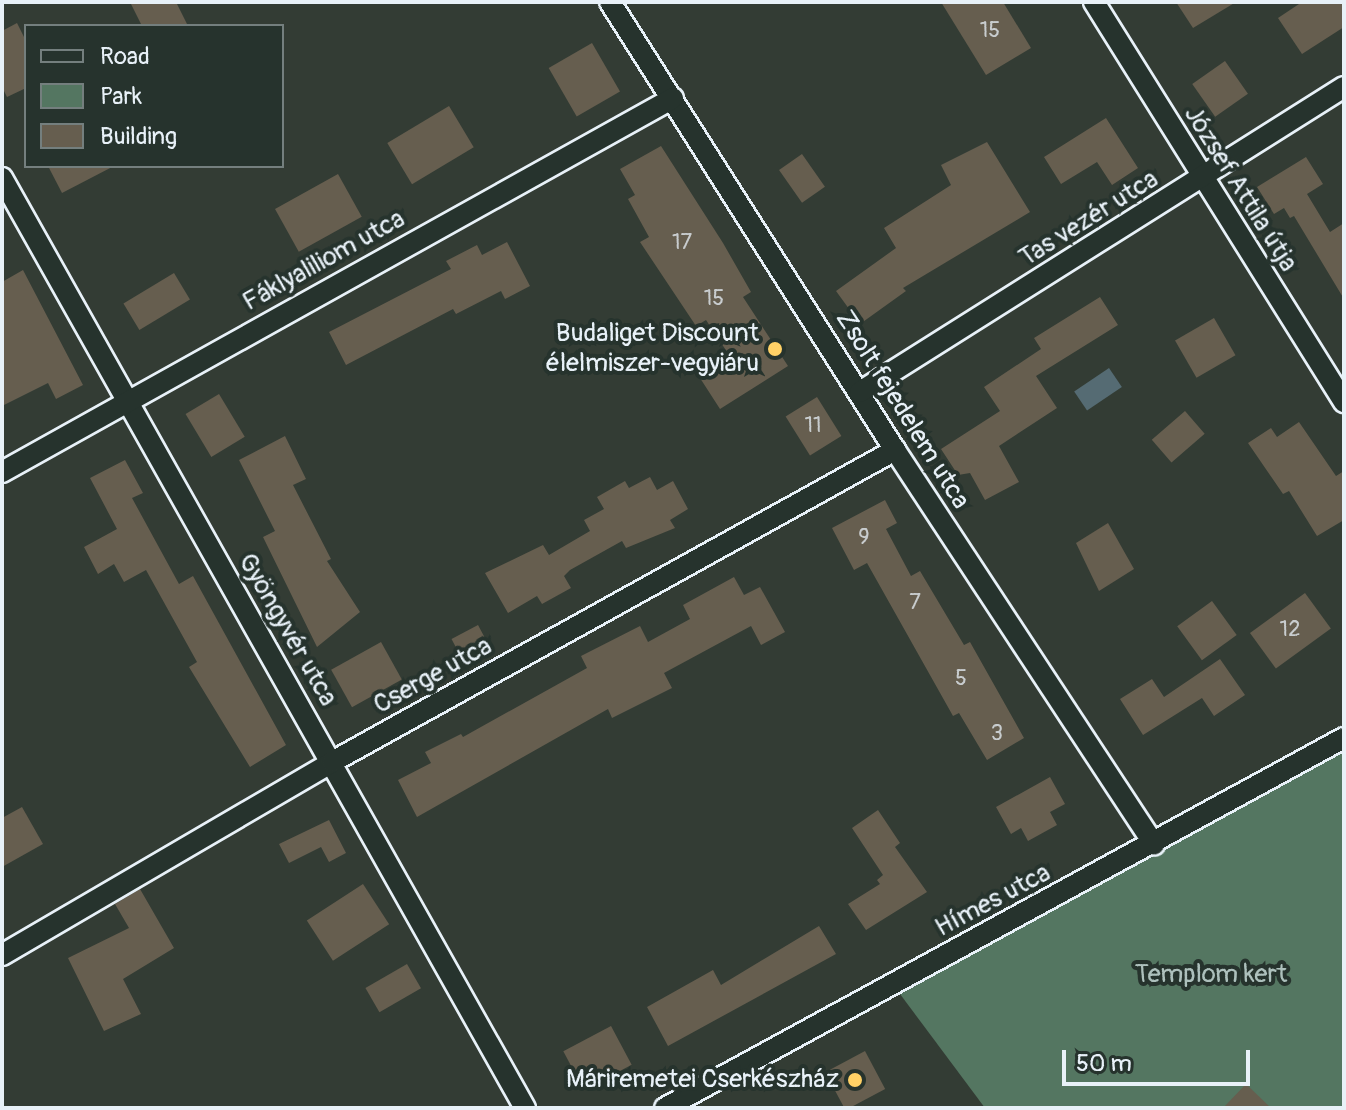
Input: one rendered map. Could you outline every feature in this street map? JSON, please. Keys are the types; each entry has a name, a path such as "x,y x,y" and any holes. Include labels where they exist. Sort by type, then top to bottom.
{"street":[{"name":"Zsolt fejedelem utca","path":"610,2 895,450 1154,844"},
{"name":"József Attila útja","path":"1094,2 1344,402"},
{"name":"Tas vezér utca","path":"860,392 1203,179 1344,87"},
{"name":"Fáklyaliliom utca","path":"2,472 673,98"},
{"name":"Gyöngyvér utca","path":"2,178 525,1108"},
{"name":"Cserge utca","path":"2,955 332,762 895,450"},
{"name":"Hímes utca","path":"665,1108 1344,738"}],"green space":[{"name":"Templom kert","path":"1344,748 1344,1108 985,1108 900,994"}],"water":[{"path":"1109,368 1122,387 1087,411 1074,391"}],"building":[{"path":"130,2 176,2 187,24 141,24"},
{"path":"941,2 1003,2 1031,48 986,75"},
{"path":"1176,2 1236,2 1193,28"},
{"path":"1302,2 1344,2 1344,27 1302,54 1278,18"},
{"path":"17,23 24,37 24,89 7,97 2,87 2,31"},
{"path":"592,43 620,91 577,116 549,68"},
{"path":"1225,61 1248,94 1215,117 1192,84"},
{"path":"449,106 474,147 412,184 387,143"},
{"path":"1106,118 1138,168 1112,185 1097,162 1061,184 1044,157"},
{"path":"987,142 1030,212 903,288 906,291 860,324 836,291 896,248 884,228 951,185 941,165"},
{"path":"661,146 723,243 751,292 743,297 788,366 720,409 700,378 731,358 706,320 696,326 640,242 649,237 628,199 635,195 620,169"},
{"path":"802,154 825,187 802,203 779,170"},
{"path":"1306,157 1323,184 1307,194 1330,232 1344,223 1344,299 1294,216 1290,218 1284,208 1274,214 1257,187"},
{"path":"49,168 110,168 62,193"},
{"path":"338,174 362,217 299,252 275,209"},
{"path":"507,242 530,286 505,299 501,291 456,314 453,309 346,365 329,332 451,269 446,261 477,245 482,255"},
{"path":"23,270 83,385 56,399 48,383 2,406 2,282"},
{"path":"174,273 190,300 139,330 123,303"},
{"path":"1100,297 1118,325 1036,376 1057,408 999,446 1019,482 985,500 970,473 958,475 941,449 1000,411 984,387 1041,349 1034,338"},
{"path":"1214,318 1236,355 1197,378 1175,340"},
{"path":"219,394 245,437 211,457 186,414"},
{"path":"817,397 841,436 810,456 786,417"},
{"path":"1185,411 1205,434 1171,463 1152,440"},
{"path":"1299,422 1336,476 1344,471 1344,520 1317,536 1289,491 1283,494 1248,443 1271,428 1277,437"},
{"path":"285,436 306,479 293,485 331,559 327,561 360,612 317,647 263,537 275,531 239,460"},
{"path":"125,460 143,493 132,498 179,584 193,576 286,745 250,767 189,667 197,662 146,570 124,582 114,564 98,574 84,547 117,529 90,478"},
{"path":"650,477 657,490 673,481 688,509 670,520 675,528 626,548 622,541 570,570 564,576 571,588 542,604 537,596 508,613 485,573 543,545 549,555 590,531 584,520 604,509 597,497 625,481 629,488"},
{"path":"885,500 897,523 886,529 911,576 920,571 964,645 970,642 1024,738 987,760 959,713 953,716 867,563 854,570 832,528"},
{"path":"1108,523 1134,569 1099,591 1076,543"},
{"path":"734,577 744,595 760,587 785,632 761,645 751,626 664,673 672,688 612,718 608,709 417,817 398,780 431,763 425,752 461,734 463,737 587,668 581,656 640,626 648,642 690,619 683,605"},
{"path":"1305,593 1331,629 1276,669 1250,633"},
{"path":"1212,601 1237,635 1202,660 1177,626"},
{"path":"478,625 492,651 466,666 452,639"},
{"path":"381,642 402,680 352,707 331,670"},
{"path":"1220,659 1245,695 1214,716 1202,698 1143,735 1120,699 1152,679 1164,697"},
{"path":"1050,777 1065,804 1050,812 1057,825 1028,841 1021,828 1011,834 996,807"},
{"path":"22,807 43,844 2,867 2,818"},
{"path":"878,810 900,843 895,847 927,892 866,930 848,904 880,884 877,880 883,875 852,828"},
{"path":"329,820 346,853 329,862 321,847 289,863 279,844"},
{"path":"363,884 389,924 333,961 307,920"},
{"path":"140,889 174,948 123,979 141,1014 104,1031 68,958 129,928 115,904"},
{"path":"819,926 836,954 668,1046 647,1007 713,970 721,985"},
{"path":"407,964 421,988 379,1012 365,988"},
{"path":"611,1026 632,1065 584,1090 563,1051"},
{"name":"Máriremetei Cserkészház","path":"865,1051 885,1089 844,1108 825,1072"},
{"path":"1246,1084 1271,1108 1223,1108"}],"place":[{"name":"Budaliget Discount élelmiszer-vegyiáru","path":"775,349"},
{"name":"Máriremetei Cserkészház","path":"855,1080"}]}
